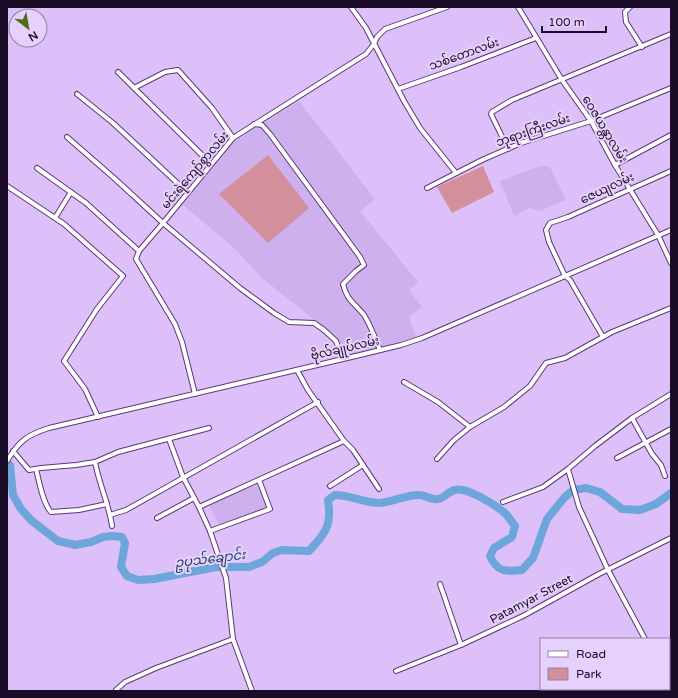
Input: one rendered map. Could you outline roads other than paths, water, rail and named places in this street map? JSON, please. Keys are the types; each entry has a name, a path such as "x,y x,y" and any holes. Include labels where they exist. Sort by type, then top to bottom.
{"street":[{"path":"351,7 366,28 404,102 420,128 456,173"},
{"name":"မင်းရဲကျော်စွာလမ်း","path":"138,250 163,223 233,138 366,54 374,44 377,37 385,29 447,7"},
{"name":"ဝေဇယန္တာလမ်း","path":"518,7 562,80 591,121 615,165 658,235 671,263"},
{"path":"630,7 625,12 626,22 642,47"},
{"path":"508,149 492,112 512,100 671,34"},
{"name":"သစ်တောလမ်း","path":"398,89 461,67 536,38"},
{"path":"134,88 165,72 178,70 212,108 233,138"},
{"path":"118,72 211,164"},
{"name":"ဘုရားကြီးလမ်း","path":"427,188 508,149 591,121 671,88"},
{"path":"77,94 113,123 188,193"},
{"path":"254,124 262,125 270,134 360,257 364,265 343,284 345,293 364,315 380,350"},
{"path":"615,165 671,135"},
{"path":"67,137 207,261 274,313 289,322 314,323 324,330 336,341 343,359"},
{"path":"38,168 86,203 138,250 136,259 176,324 195,394"},
{"name":"ဇေယျလမ်း","path":"565,276 546,230 550,223 568,217 671,170"},
{"path":"7,186 64,224 122,276 97,309 64,361 85,389 98,417"},
{"path":"55,218 71,192"},
{"name":"ဗိုလ်ချုပ်လမ်း","path":"7,461 20,442 32,434 49,428 343,359 422,338 671,230"},
{"path":"565,276 570,280 603,337"},
{"path":"436,459 454,440 470,428 504,407 530,386 546,363 565,358 612,332 671,308"},
{"path":"297,370 308,390 318,402 344,441 364,465 379,490"},
{"path":"404,382 438,402 470,428"},
{"path":"503,502 543,487 632,418 671,394"},
{"path":"110,515 126,510 318,402"},
{"path":"632,418 647,442 652,454 661,465 665,476"},
{"path":"14,451 29,470 76,466 94,462 118,452 209,428"},
{"path":"617,458 671,429"},
{"path":"169,439 183,477 199,507 218,552 226,578 233,639 252,691"},
{"path":"199,507 344,441"},
{"path":"94,462 112,526"},
{"path":"330,486 364,465"},
{"path":"36,469 48,509 51,512 79,510 107,504"},
{"path":"568,469 579,507 608,570 643,638"},
{"path":"210,531 270,509 259,480"},
{"path":"157,518 194,498"},
{"name":"Patamyar Street","path":"396,671 461,645 523,616 671,538"},
{"path":"440,584 461,645"},
{"path":"116,690 125,682 156,668 233,639"}],"waterway":[{"name":"ဥပုသ်ချောင်း","path":"7,463 10,465 13,495 21,509 32,521 58,541 75,545 91,542 103,537 122,537 125,543 121,567 127,576 138,580 154,579 216,567 249,567 262,562 273,553 282,550 309,551 324,534 329,516 328,500 335,495 380,503 414,495 439,499 455,490 466,491 474,494 506,514 515,526 512,537 494,548 490,556 499,568 511,571 522,570 533,558 547,519 564,498 573,490 586,488 600,492 622,509 640,510 656,504 671,493"}]}
